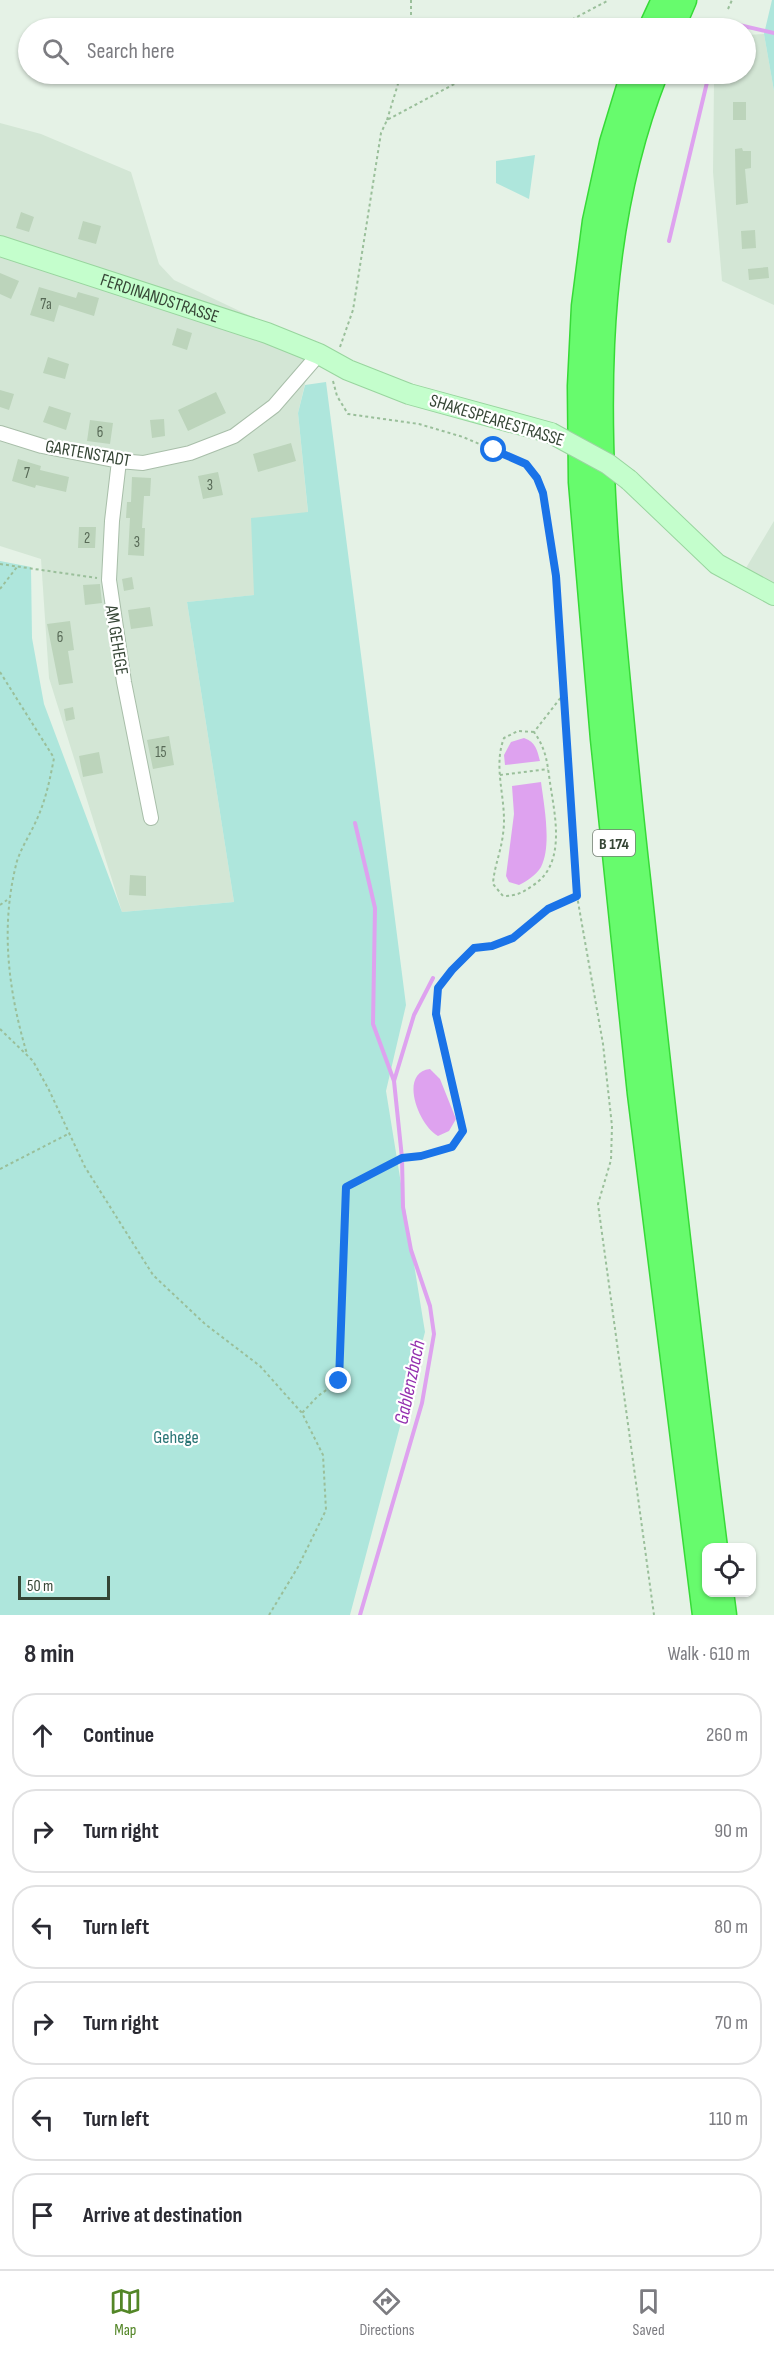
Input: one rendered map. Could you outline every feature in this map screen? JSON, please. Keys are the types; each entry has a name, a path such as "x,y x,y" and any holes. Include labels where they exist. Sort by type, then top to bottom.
{"highway":[{"path":"656,18 664,0"},
{"path":"676,18 684,0"},
{"name":"B 174","path":"630,84 612,143 593,231 584,306 580,386 581,482 603,739 639,1082 705,1615"},
{"name":"B 174","path":"652,84 634,139 619,202 602,327 600,410 603,509 623,745 661,1096 715,1543"},
{"path":"722,1597 724,1615"}],"street":[{"name":"FERDINANDSTRASSE","path":"0,246 267,333 326,358"},
{"name":"SHAKESPEARESTRASSE","path":"326,358 348,370 409,393 551,433 608,464 629,480 717,564 774,595"},
{"name":"GARTENSTADT","path":"0,432 42,446 119,461 143,463 190,453 234,436 274,406 326,358"},
{"name":"AM GEHEGE","path":"119,461 112,521 109,580 124,682 151,818"}],"path":[{"path":"411,0 411,18"},
{"path":"575,18 609,0"},
{"path":"728,9 732,0"},
{"path":"326,358 345,336 353,310 381,133 398,84"},
{"path":"387,120 454,84"},
{"path":"338,396 348,414 419,424 463,437 526,464 537,478 543,493 556,576 577,896 603,1044 613,1145 598,1204 654,1615"},
{"path":"0,564 109,580"},
{"path":"0,589 17,567"},
{"path":"0,672 54,758 50,784 38,817 18,859 9,898 5,932 14,1008 27,1055"},
{"path":"534,732 565,692"},
{"path":"518,731 534,732 544,747 548,769 556,821 555,856 542,880 518,896 503,896 493,884 494,865 503,834 503,797 498,753 504,738 518,731"},
{"path":"500,775 548,769"},
{"path":"302,1413 318,1396 339,1381 346,1187 402,1158 421,1156 452,1147 463,1131 436,1014 438,988 474,948 492,946 513,938 548,909 577,896"},
{"path":"0,905 9,898"},
{"path":"0,1029 27,1055 49,1090 85,1167 153,1275 205,1324 260,1366 302,1413 324,1455 326,1510 298,1567 269,1615"},
{"path":"0,1169 68,1134"}],"shaded area":[{"path":"756,34 764,34 774,91 774,305 722,281 713,172 714,84 756,84"},
{"path":"0,123 41,134 131,172 159,264 174,280 314,346 298,413 308,513 255,595 187,602 234,902 122,912 49,678 41,559 0,546"},
{"path":"774,521 774,583 746,568"},
{"path":"524,738 534,744 540,761 505,765 504,755 511,742"},
{"path":"541,782 547,837 544,858 537,873 519,885 509,882 506,876 514,814 512,786"},
{"path":"430,1069 440,1079 456,1119 449,1131 438,1136 424,1122 413,1089 420,1073"}],"green space":[{"path":"772,0 774,0 774,91 764,34"},
{"path":"535,155 529,199 496,183 496,161"},
{"name":"Gehege","path":"326,382 406,1005 386,1091 425,1332 350,1615 0,1615 0,561 31,567 32,638 44,704 122,912 234,902 187,602 254,595 251,518 308,512 298,413 305,385"}],"building":[{"path":"733,102 746,102 746,120 733,120"},
{"path":"742,148 743,151 751,151 751,168 745,169 748,203 736,205 735,149"},
{"path":"21,212 34,217 29,232 16,228"},
{"path":"83,221 101,226 96,244 78,239"},
{"path":"755,230 756,248 742,249 741,231"},
{"path":"768,267 769,278 749,280 748,269"},
{"path":"0,273 19,281 11,299 0,294"},
{"path":"39,287 76,298 78,292 99,298 94,316 59,305 54,322 30,315"},
{"path":"177,328 192,333 187,350 172,345"},
{"path":"48,357 69,364 65,379 43,373"},
{"path":"0,390 14,394 9,410 0,407"},
{"path":"216,392 226,413 188,431 178,410"},
{"path":"49,406 71,413 66,430 43,422"},
{"path":"164,419 165,436 152,438 150,420"},
{"path":"90,420 113,423 110,444 87,441"},
{"path":"291,443 296,461 258,472 253,454"},
{"path":"18,459 41,466 40,470 69,477 66,492 36,485 35,488 12,481"},
{"path":"218,472 223,495 203,499 198,476"},
{"path":"132,477 151,478 150,496 144,496 142,528 145,528 144,556 128,555 130,518 126,518 127,502 131,502"},
{"path":"79,527 96,527 95,548 78,548"},
{"path":"132,577 134,589 124,591 122,579"},
{"path":"100,584 102,603 85,605 83,585"},
{"path":"150,607 153,626 131,629 128,610"},
{"path":"70,621 74,650 68,651 73,683 59,685 47,624"},
{"path":"73,707 75,719 66,721 64,709"},
{"path":"169,736 174,765 153,769 147,740"},
{"path":"99,752 103,773 83,777 79,756"},
{"path":"130,875 146,876 146,896 129,895"}],"waterway":[{"path":"756,29 774,33"},
{"path":"669,241 707,84"},
{"name":"Gablenzbach","path":"355,823 375,908 373,1024 394,1081 402,1158 403,1207 411,1250 430,1306 434,1334 422,1403 360,1615"},
{"name":"Gablenzbach","path":"394,1081 414,1015 433,978"}],"route":[{"path":"339,1381 346,1187 402,1158 421,1156 452,1147 463,1131 436,1014 438,988 474,948 492,946 513,938 548,909 577,896 556,576 543,493 537,478 526,464 494,450"}]}
